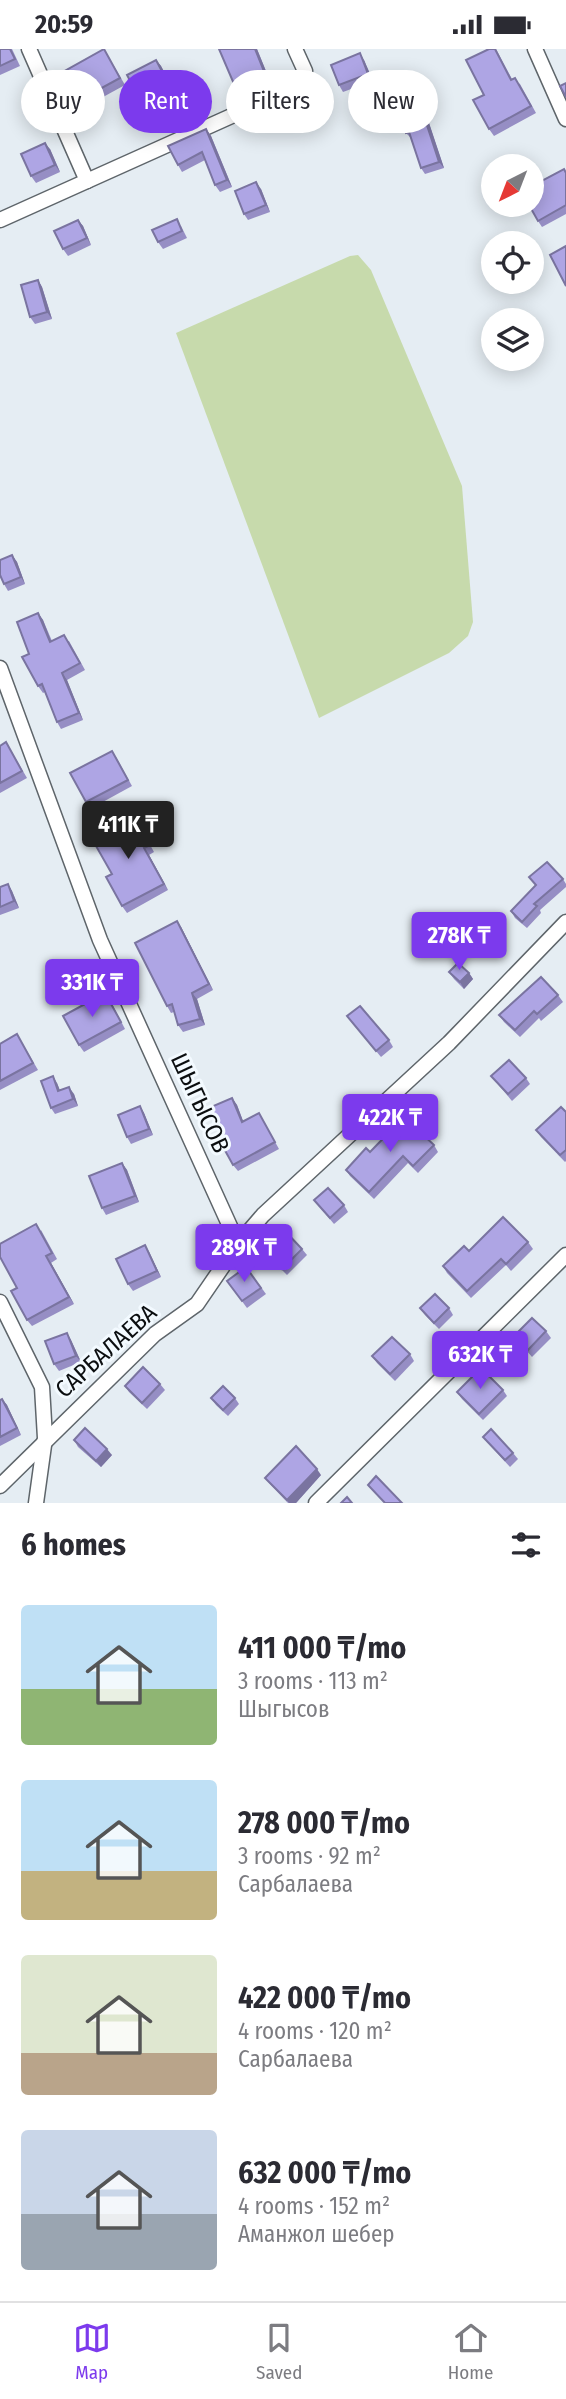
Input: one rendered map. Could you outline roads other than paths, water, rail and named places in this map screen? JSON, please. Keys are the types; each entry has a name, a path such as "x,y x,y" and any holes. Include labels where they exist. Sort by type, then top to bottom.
{"street":[{"path":"29,49 87,181"},
{"path":"0,220 300,83 304,71 295,49"},
{"path":"535,49 566,119"},
{"name":"ШЫГЫСОВ","path":"0,668 100,940 237,1244"},
{"name":"САРБАЛАЕВА","path":"0,1486 45,1438 155,1334 197,1304 237,1244 263,1215 449,1043 566,922"},
{"path":"316,1503 566,1255"},
{"path":"0,1302 42,1387 45,1438 36,1503"}]}
